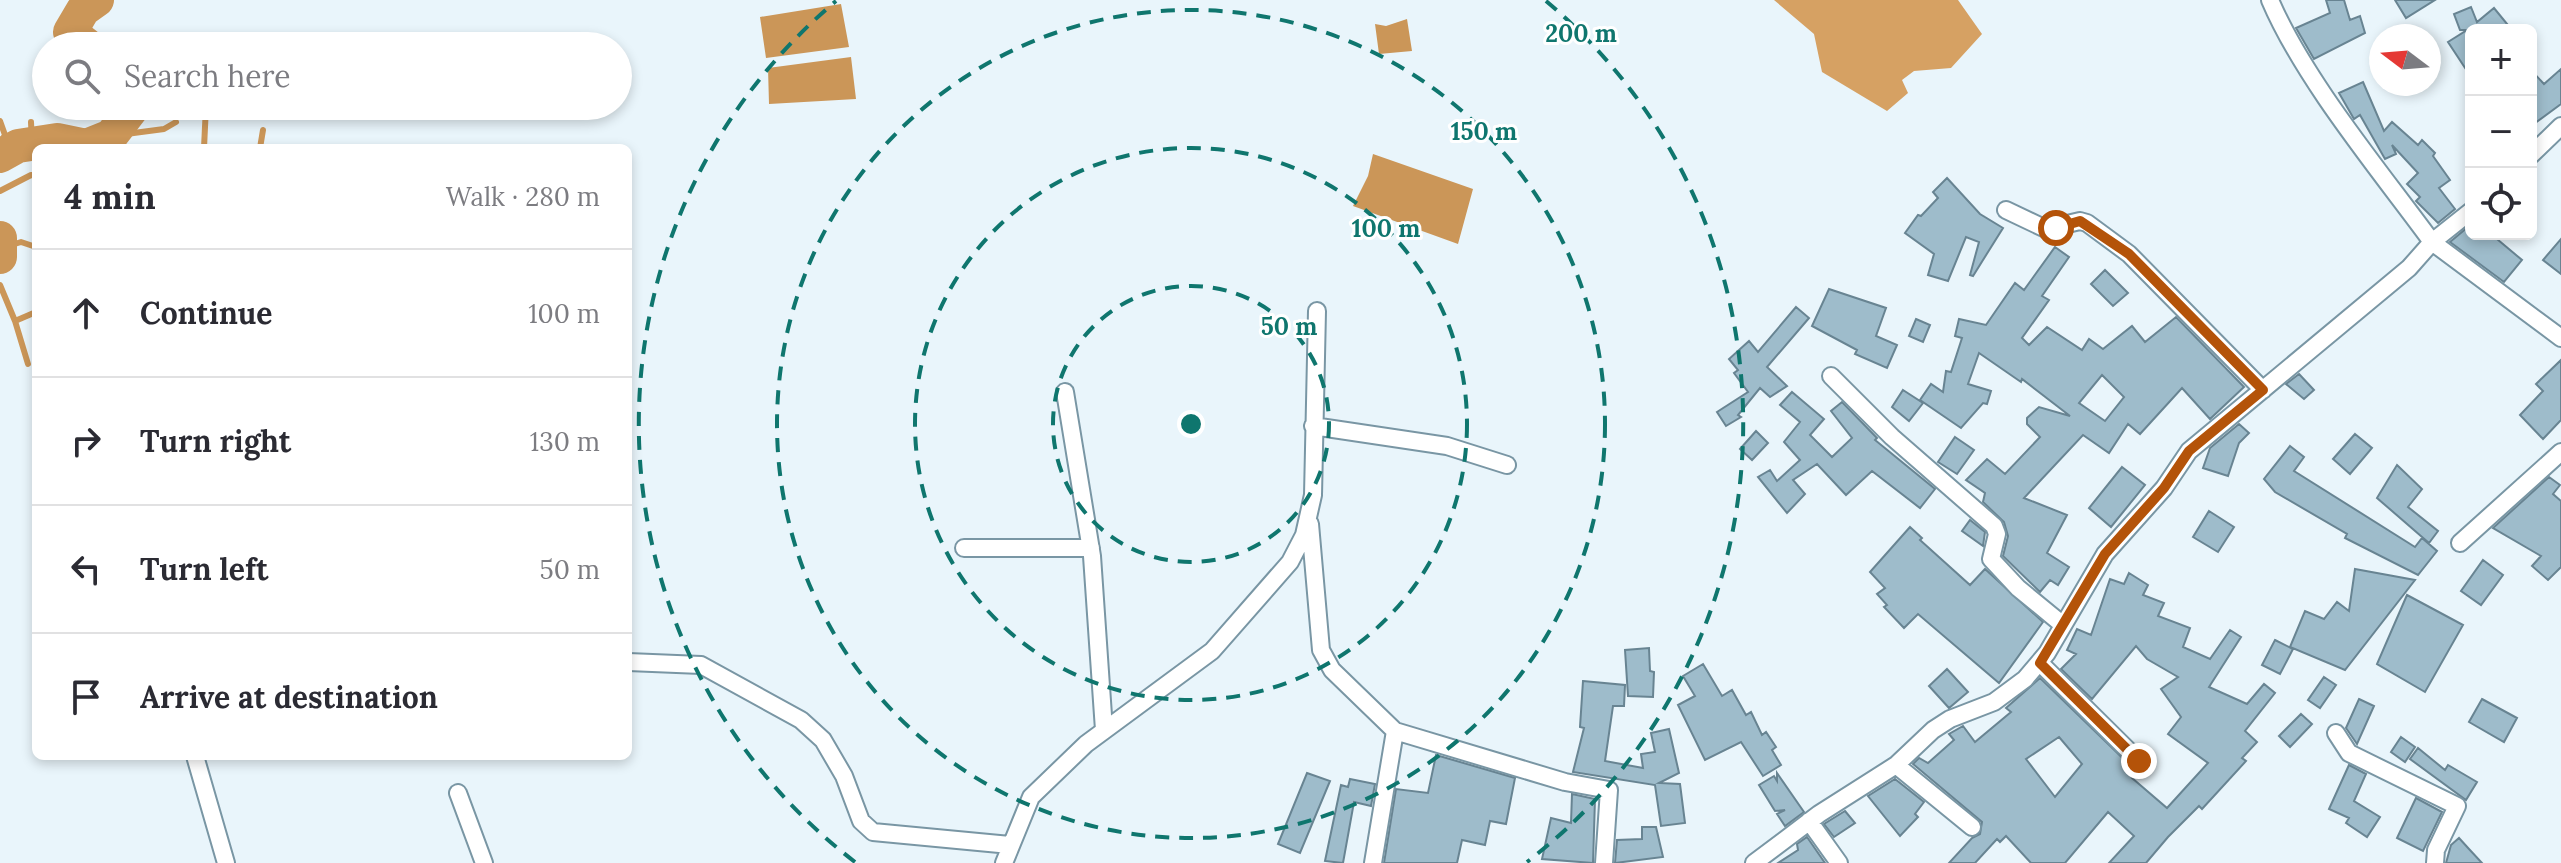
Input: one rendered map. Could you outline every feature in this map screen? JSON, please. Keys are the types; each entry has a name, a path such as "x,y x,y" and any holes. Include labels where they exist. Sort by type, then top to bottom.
{"street":[{"path":"2270,0 2279,21 2316,79 2432,242 2561,336"},
{"path":"2537,149 2561,126"},
{"path":"2006,210 2046,229 2080,221 2087,223 2129,254 2263,390"},
{"path":"1754,863 1809,821 1896,765 1933,730 1994,702 2040,663 2105,554 2164,488 2189,451 2409,268 2432,242 2465,216"},
{"path":"1317,311 1309,517 1321,650 1332,670 1395,731 1551,778 1609,790 1604,863"},
{"path":"1831,376 1892,437 1994,526 1997,534 1991,559 2018,588 2063,625"},
{"path":"1065,392 1091,548 1104,730"},
{"path":"1313,426 1447,446 1507,465"},
{"path":"2460,543 2561,452"},
{"path":"1004,863 1031,797 1104,730 1212,651 1290,562 1309,517"},
{"path":"964,548 1091,548"},
{"path":"632,662 701,665 801,720 823,740 844,776 861,821 873,832 1010,845"},
{"path":"2040,663 2139,761"},
{"path":"1373,863 1395,731"},
{"path":"2336,733 2349,753 2457,806 2436,850 2435,863"},
{"path":"196,760 226,863"},
{"path":"1896,765 1972,827"},
{"path":"458,793 484,863"},
{"path":"1809,821 1839,863"}],"shaded area":[{"path":"1774,0 1958,0 1982,34 1951,68 1914,71 1902,80 1908,93 1887,111 1822,72 1814,34"},
{"path":"841,4 849,47 766,58 760,17"},
{"path":"1407,19 1412,51 1379,54 1375,24 1386,26"},
{"path":"851,57 856,99 769,104 768,68"},
{"path":"1373,154 1473,189 1458,244 1353,206 1368,176"}],"building":[{"path":"2326,0 2344,0 2350,20 2360,16 2365,33 2314,59 2296,28 2330,13"},
{"path":"2395,0 2435,0 2406,18"},
{"path":"2471,7 2477,22 2494,8 2507,24 2465,24 2465,30 2460,30 2454,14"},
{"path":"2465,31 2465,68 2448,42"},
{"path":"2561,69 2561,104 2537,122 2537,76 2544,84"},
{"path":"2363,82 2384,131 2392,122 2418,145 2422,140 2435,153 2433,156 2450,180 2439,188 2455,209 2438,223 2416,201 2420,197 2407,184 2418,173 2392,145 2396,154 2385,159 2360,115 2354,119 2339,93"},
{"path":"1947,178 1980,214 2003,228 1973,276 1970,275 1979,242 1966,237 1948,281 1928,275 1934,254 1905,233 1918,215 1921,216 1938,198 1933,192"},
{"path":"2465,230 2465,240 2498,240 2522,260 2504,282 2450,242"},
{"path":"2561,239 2561,274 2543,260"},
{"path":"2055,247 2069,257 2042,296 2049,300 2022,338 2029,345 2047,327 2082,350 2089,339 2103,349 2132,326 2145,342 2176,317 2244,387 2210,419 2182,388 2140,434 2128,424 2109,453 2083,435 2024,498 2067,515 2047,553 2069,567 2058,585 2050,580 2040,592 2003,556 2008,536 2004,522 1983,502 1985,493 1966,480 1987,459 2005,474 2040,437 2027,424 2027,418 2039,407 2070,416 2022,379 2021,382 1979,353 1968,384 1991,391 1987,404 1983,403 1961,428 1920,400 1931,384 1943,392 1946,371 1951,372 1962,338 1955,336 1959,319 1986,325 2015,283 2024,290","holes":["2102,375 2124,397 2105,421 2079,403"]},
{"path":"2105,270 2128,293 2113,306 2091,284"},
{"path":"1829,289 1886,308 1876,336 1897,345 1887,368 1855,354 1857,350 1812,326"},
{"path":"1796,307 1809,318 1767,367 1787,386 1770,397 1760,388 1738,415 1741,417 1726,426 1717,412 1748,392 1734,373 1738,370 1729,359 1749,341 1758,352"},
{"path":"1916,319 1930,325 1923,342 1909,336"},
{"path":"2561,360 2561,420 2543,439 2520,415 2543,391 2536,384"},
{"path":"2299,374 2314,390 2304,399 2286,384"},
{"path":"1903,390 1923,403 1909,421 1892,407"},
{"path":"1792,392 1824,419 1810,435 1832,457 1852,438 1831,411 1842,402 1877,438 1875,440 1935,489 1920,508 1872,471 1846,495 1817,464 1793,480 1805,494 1787,513 1758,477 1770,470 1777,481 1800,460 1784,442 1800,422 1780,405"},
{"path":"2239,424 2249,433 2239,443 2228,476 2203,468 2210,448"},
{"path":"1756,431 1768,443 1752,460 1740,449"},
{"path":"2355,434 2372,448 2350,474 2333,459"},
{"path":"1955,437 1974,450 1957,474 1938,462"},
{"path":"2290,446 2304,457 2294,471 2415,547 2422,538 2437,551 2418,575 2345,538 2347,534 2275,492 2264,479"},
{"path":"2397,465 2422,489 2408,507 2438,531 2429,543 2377,498"},
{"path":"2122,467 2145,485 2111,527 2089,508"},
{"path":"2549,477 2560,485 2553,494 2561,501 2561,567 2548,580 2532,566 2541,556 2493,528"},
{"path":"2209,511 2234,527 2218,552 2193,537"},
{"path":"1970,520 1985,532 1983,546 1962,531"},
{"path":"1910,527 1970,585 1985,569 2043,622 1999,683 1918,614 1904,628 1884,607 1887,605 1877,594 1885,588 1870,572"},
{"path":"2483,560 2503,575 2481,605 2461,591"},
{"path":"2355,569 2415,580 2345,670 2290,647 2305,611 2324,619 2337,602 2349,611"},
{"path":"2129,573 2148,585 2143,595 2164,603 2158,616 2190,628 2183,647 2210,659 2230,630 2241,637 2209,687 2247,704 2264,684 2275,693 2245,731 2257,742 2242,758 2246,761 2202,809 2199,806 2168,837 2146,863 2109,863 2134,836 2108,812 2065,863 2031,863 2006,836 2000,842 1997,839 1975,863 1949,863 1972,838 1980,834 1982,822 1913,764 1919,758 1928,763 1954,740 1949,734 1963,726 1975,742 2011,712 2006,708 2040,678 2138,773 2132,778 2167,808 2208,763 2168,734 2181,717 2161,689 2178,677 2147,659 2136,646 2092,699 2061,669 2076,654 2067,650 2077,629 2091,635 2110,579 2124,584","holes":["2059,737 2082,764 2055,797 2026,759"]},
{"path":"2407,595 2463,625 2425,692 2377,664"},
{"path":"2275,640 2293,649 2280,674 2262,665"},
{"path":"1649,648 1650,671 1654,672 1653,697 1628,696 1625,650"},
{"path":"1703,664 1722,696 1732,690 1746,715 1751,712 1762,735 1766,732 1776,747 1772,750 1781,765 1763,776 1741,742 1705,760 1678,705 1695,696 1683,676"},
{"path":"1947,669 1968,692 1949,708 1929,686"},
{"path":"2324,677 2336,685 2320,708 2308,700"},
{"path":"1583,681 1625,685 1624,706 1613,706 1605,761 1643,768 1641,754 1655,752 1651,733 1669,729 1679,773 1659,783 1680,784 1685,823 1661,826 1655,785 1573,772 1584,728 1580,727"},
{"path":"2359,699 2374,706 2357,744 2346,728"},
{"path":"2482,699 2517,718 2504,742 2469,722"},
{"path":"2301,714 2312,724 2290,747 2279,736"},
{"path":"2401,737 2415,747 2405,762 2391,752"},
{"path":"2418,748 2445,770 2448,765 2477,782 2466,800 2410,759"},
{"path":"1436,755 1515,778 1506,824 1490,821 1485,845 1462,840 1457,863 1384,863 1396,789 1428,793"},
{"path":"2349,765 2366,774 2354,801 2380,817 2367,837 2346,823 2349,818 2329,809"},
{"path":"1307,773 1330,781 1300,853 1278,844"},
{"path":"1777,773 1804,812 1785,826 1777,814 1785,810 1775,811 1759,785 1774,776 1777,781"},
{"path":"1350,779 1375,784 1371,806 1354,802 1343,863 1325,861 1341,785 1348,787"},
{"path":"1895,779 1924,802 1915,814 1918,817 1900,836 1868,796"},
{"path":"1572,794 1595,799 1593,863 1542,859 1551,818 1571,823"},
{"path":"2416,798 2442,812 2423,851 2397,838"},
{"path":"1845,811 1855,823 1834,837 1824,824"},
{"path":"1642,827 1656,827 1663,857 1615,863 1617,840 1642,839"},
{"path":"1807,837 1825,863 1778,863 1798,850 1797,844"},
{"path":"2459,838 2482,863 2446,863 2451,845"}],"waterway":[{"path":"70,32 83,10 97,0"},
{"path":"91,144 111,136 123,120"},
{"path":"204,144 205,120"},
{"path":"0,121 5,135 0,144"},
{"path":"31,122 32,144"},
{"path":"111,136 164,129 176,122"},
{"path":"261,144 263,130"},
{"path":"0,156 18,146 57,140 76,144"},
{"path":"0,191 32,175"},
{"path":"0,238 0,257"},
{"path":"2,248 21,242 32,246"},
{"path":"0,285 15,321 32,314"},
{"path":"15,321 28,364"}],"route":[{"path":"2056,228 2080,221 2087,223 2129,254 2263,390 2220,422 2189,451 2164,488 2105,554 2040,663 2139,761"}]}
